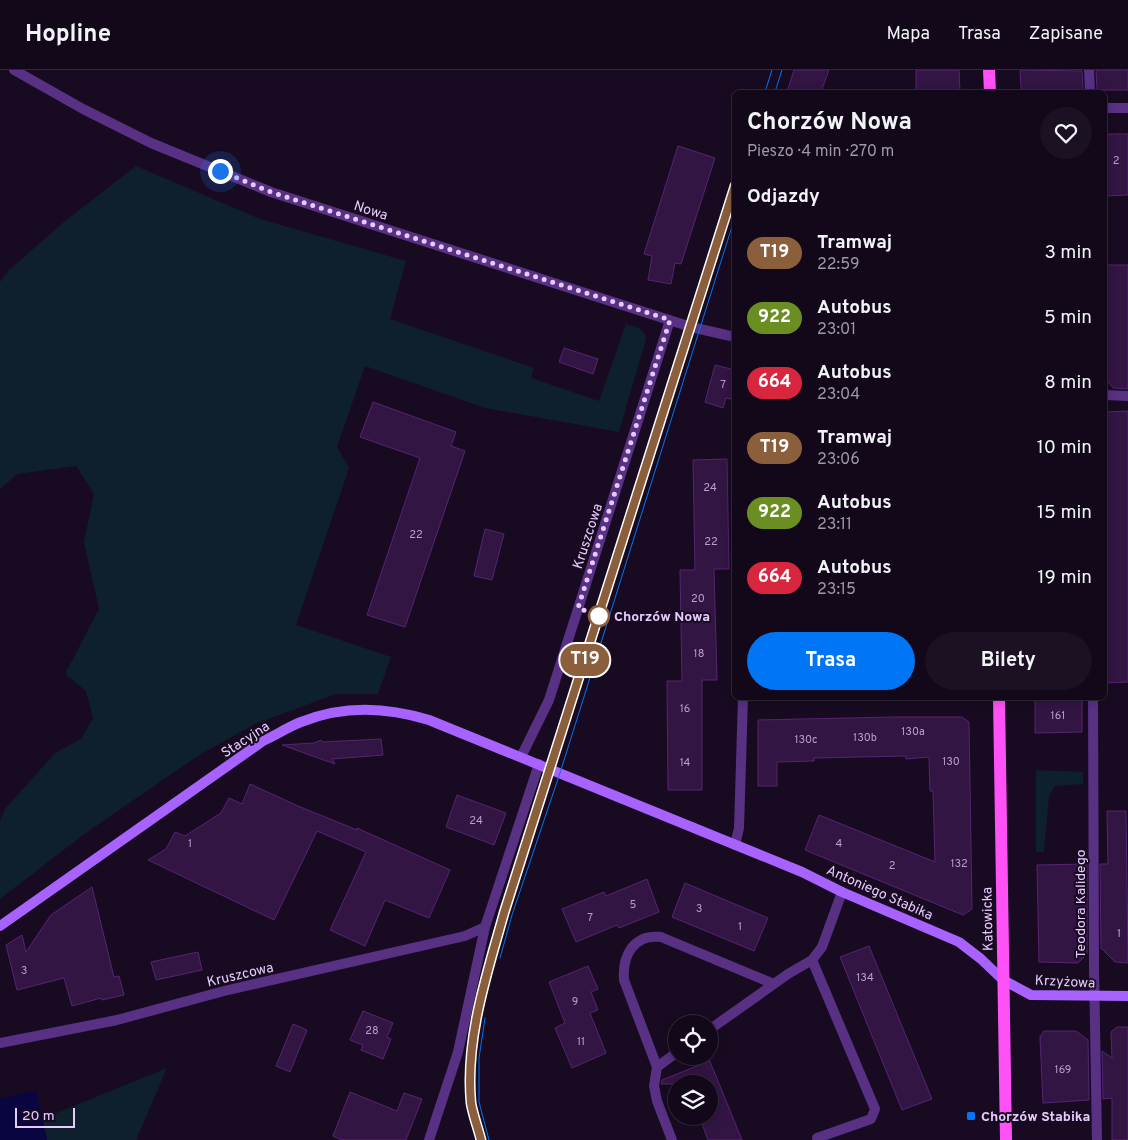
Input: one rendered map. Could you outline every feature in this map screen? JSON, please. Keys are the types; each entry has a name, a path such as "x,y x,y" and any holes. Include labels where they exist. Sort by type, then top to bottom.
{"main road":[{"path":"989,70 990,90"},
{"name":"Katowicka","path":"999,700 1006,1140"}],"street":[{"name":"Nowa","path":"14,70 83,109 151,143 271,192 691,327 732,336"},
{"path":"1089,70 1090,90"},
{"path":"1107,108 1128,108"},
{"name":"Kruszcowa","path":"521,757 549,700 670,320"},
{"path":"1107,395 1128,396"},
{"path":"735,845 739,828 743,700"},
{"name":"Teodora Kalidego","path":"1093,700 1094,996 1097,1140"},
{"name":"Stacyjna","path":"0,926 263,742 301,722 339,710 401,712 430,720 539,764"},
{"path":"429,1140 458,1052 485,927 539,764"},
{"name":"Antoniego Stabika","path":"539,764 802,872 842,892 959,942 981,959 1003,980"},
{"path":"718,1024 812,960 822,946 842,892"},
{"name":"Kruszcowa","path":"0,1043 117,1020 224,991 466,936 485,927"},
{"path":"672,1140 657,1101 654,1086 657,1067 624,980 623,970 628,954 641,939 650,936 661,937 774,984"},
{"path":"812,960 875,1109 871,1119 817,1138"},
{"name":"Krzyżowa","path":"1003,980 1032,995 1128,996"},
{"path":"657,1067 668,1059"}],"shaded area":[{"path":"136,166 260,219 406,261 390,319 534,368 531,378 599,401 626,324 642,330 646,339 619,432 485,408 365,366 337,447 349,468 296,625 391,657 378,694 336,694 255,724 199,755 83,835 0,899 0,821 5,809 55,753 81,739 93,718 86,691 65,674 99,609 84,542 94,494 76,466 17,474 0,489 0,282 9,270 64,222"},
{"path":"1036,770 1083,772 1083,784 1055,786 1049,796 1044,852 1036,852"},
{"path":"167,1068 136,1140 47,1140 42,1119"},
{"path":"36,1090 47,1140 0,1140 0,1099"}],"building":[{"path":"794,70 829,70 822,90 788,90"},
{"path":"916,70 959,70 960,90 916,90"},
{"path":"1020,70 1082,71 1083,90 1024,90 1021,88"},
{"path":"1096,70 1128,70 1128,90 1097,90"},
{"path":"1109,134 1128,134 1128,195 1107,196 1107,137"},
{"path":"678,146 715,158 681,264 675,263 671,284 648,280 652,256 644,254"},
{"path":"1107,265 1128,265 1128,389 1113,388 1107,380"},
{"path":"564,348 598,359 593,374 559,362"},
{"path":"715,365 732,369 732,399 726,398 723,408 705,402"},
{"path":"373,402 456,432 451,446 465,451 405,627 367,615 420,458 360,437"},
{"path":"1128,411 1128,682 1107,683 1107,412"},
{"path":"727,459 729,569 714,569 717,680 702,680 702,790 668,790 667,681 682,681 680,570 695,570 693,460"},
{"path":"485,529 504,534 492,580 474,576"},
{"path":"1035,700 1082,700 1082,732 1035,733"},
{"path":"962,717 969,722 972,909 963,915 805,850 819,815 935,862 933,791 930,791 929,757 906,759 906,756 814,758 814,761 777,762 777,786 758,786 758,720"},
{"path":"381,739 383,755 332,759 335,764 282,745 314,743 321,740 322,742"},
{"path":"250,784 298,806 357,830 357,828 450,870 429,918 385,900 365,946 330,930 366,852 317,831 274,920 148,860 166,849 175,832 185,836 221,813 229,798 242,804"},
{"path":"457,795 506,813 494,845 446,827"},
{"path":"1107,811 1126,811 1128,963 1115,962 1101,948 1100,864 1108,864"},
{"path":"1087,864 1087,954 1078,963 1039,962 1037,865"},
{"path":"647,879 659,912 619,928 617,925 576,942 562,909 604,892 606,896"},
{"path":"685,883 768,918 754,951 672,917"},
{"path":"92,887 114,977 119,976 124,995 102,1000 101,998 72,1006 64,978 17,990 6,945 22,935 26,952 51,915"},
{"path":"869,946 932,1099 902,1110 840,957"},
{"path":"198,952 202,970 156,980 151,962"},
{"path":"588,966 598,989 591,992 598,1010 590,1013 606,1053 572,1068 555,1028 565,1023 549,982"},
{"path":"363,1011 393,1023 387,1037 391,1039 383,1059 361,1050 363,1045 350,1040"},
{"path":"293,1024 307,1030 290,1072 276,1066"},
{"path":"1117,1027 1128,1027 1128,1140 1112,1140 1112,1098 1103,1099 1102,1051 1112,1058 1111,1032"},
{"path":"1044,1031 1076,1031 1088,1040 1089,1100 1043,1103 1040,1037"},
{"path":"699,1065 711,1065 716,1075 674,1075"},
{"path":"668,1078 668,1084 661,1084 662,1080"},
{"path":"718,1081 742,1140 708,1140 702,1125 718,1125"},
{"path":"350,1092 397,1111 404,1093 422,1099 406,1140 342,1140 333,1136"}],"tram line":[{"path":"766,90 772,70"},
{"path":"776,90 782,70"},
{"path":"481,1140 474,1117 471,1079 475,1031 485,983 504,913 732,195"},
{"name":"T19","path":"481,1140 472,1104 471,1057 479,1006 504,913 555,758 732,196"},
{"path":"500,958 512,915 560,773 732,227"},
{"path":"485,1018 479,1058 479,1102 489,1140"}],"place":[{"name":"Chorzów Nowa","path":"599,616"},
{"name":"Chorzów Stabika","path":"971,1116"}],"route":[{"path":"220,171 271,192 670,320 578,608 599,616"}]}
